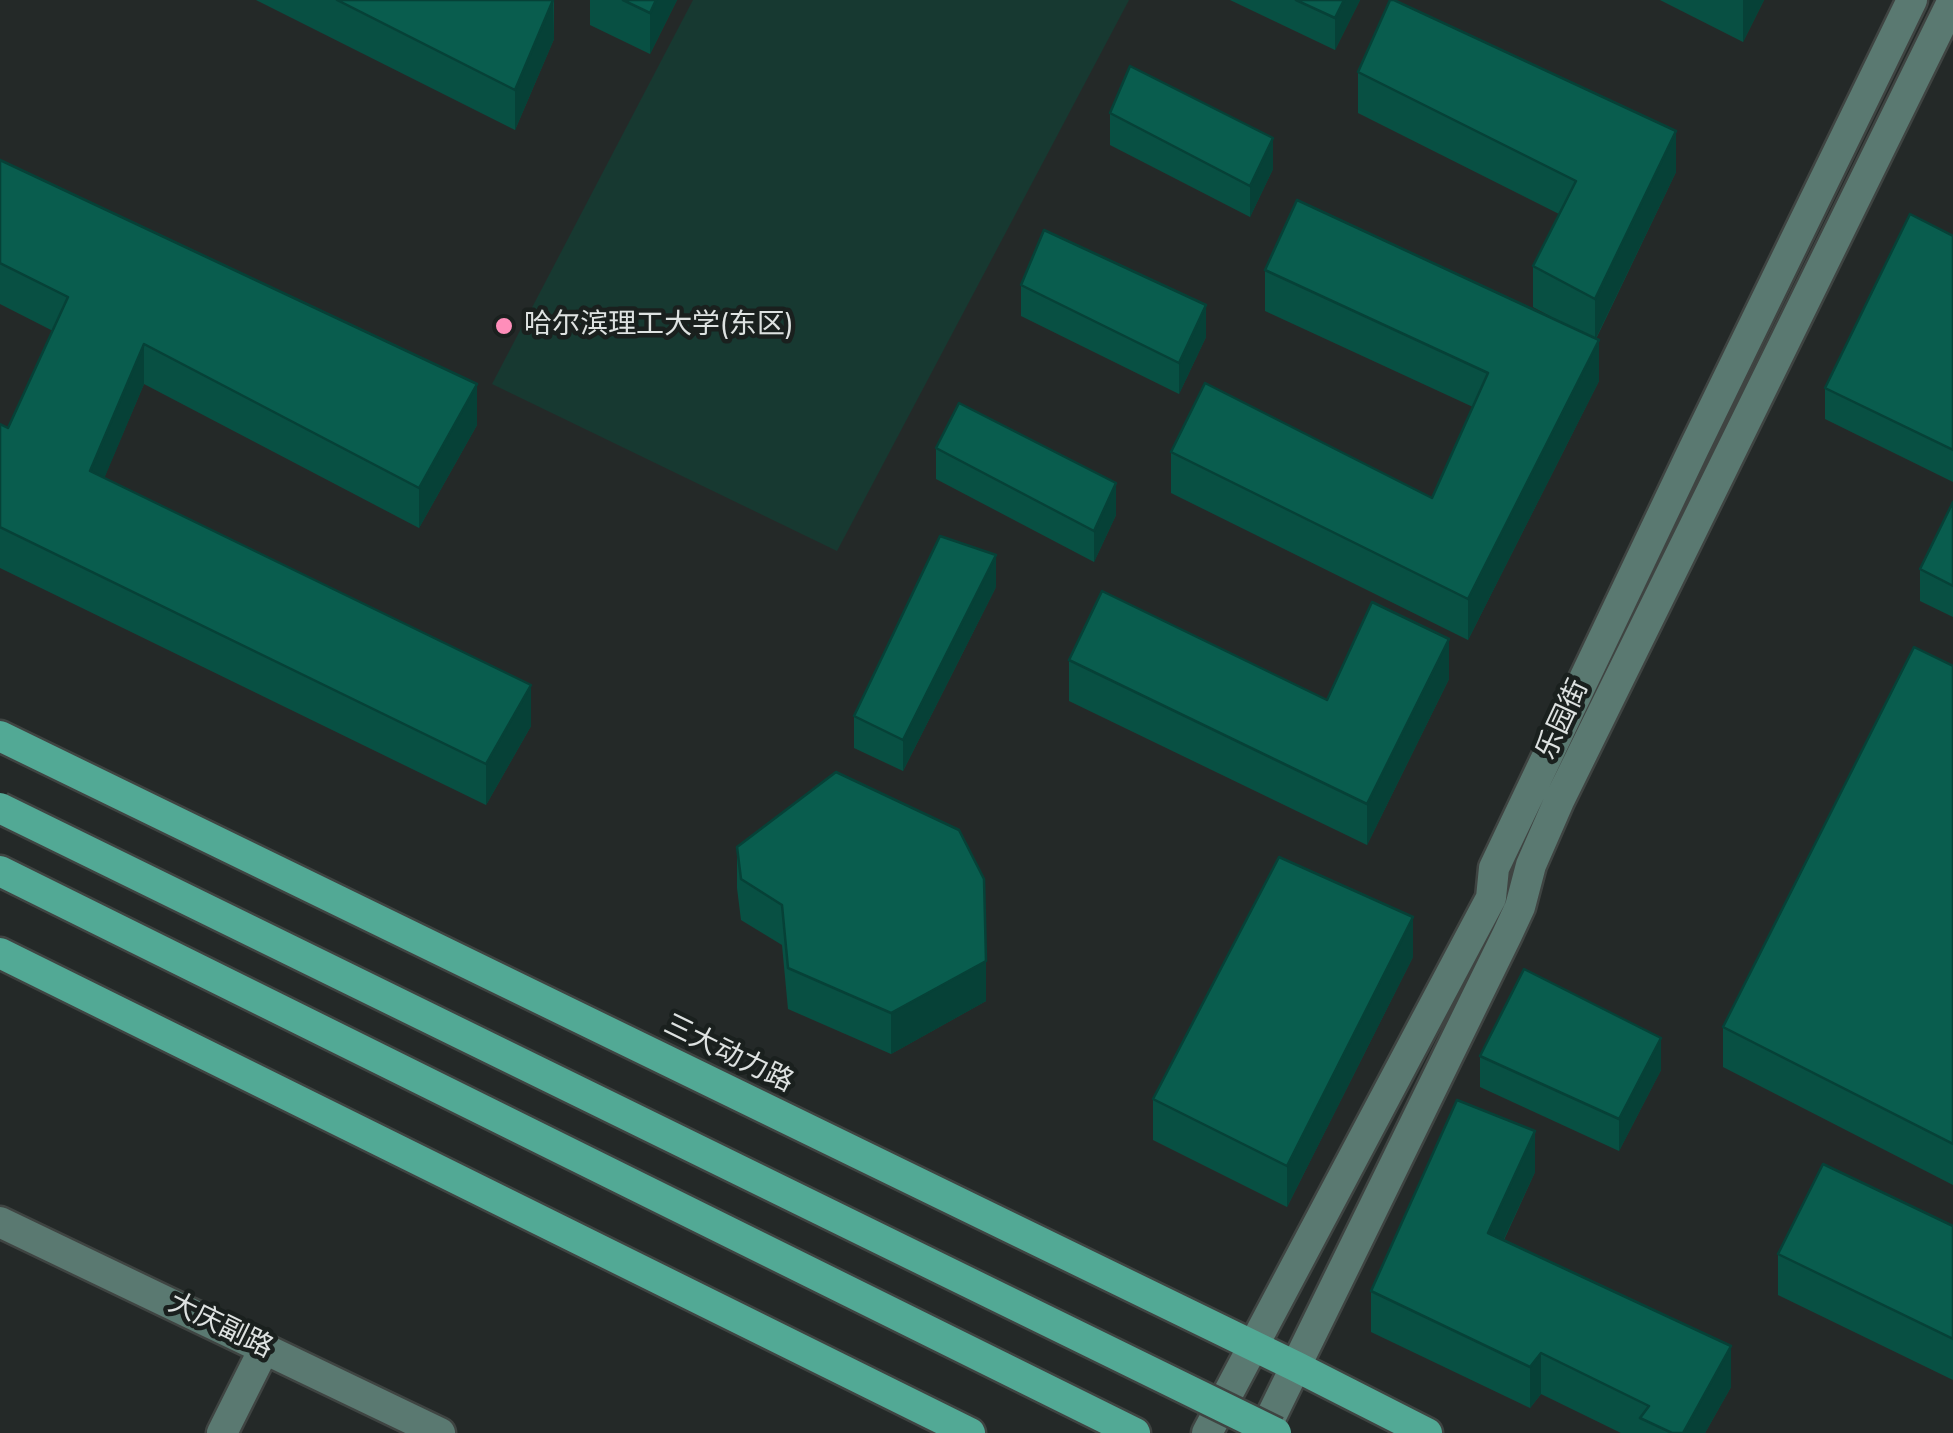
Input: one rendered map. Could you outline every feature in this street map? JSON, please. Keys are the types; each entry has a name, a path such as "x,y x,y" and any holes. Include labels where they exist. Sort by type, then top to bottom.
{"highway":[{"name":"三大动力路","path":"0,736 1427,1433"},
{"path":"0,808 1276,1433"},
{"path":"0,870 1135,1433"},
{"path":"0,953 970,1433"}],"main road":[{"name":"乐园街","path":"1206,1433 1492,898 1494,868 1912,0"},
{"name":"乐园街","path":"1263,1433 1520,908 1531,865 1559,802 1953,0"},
{"name":"大庆副路","path":"0,1222 440,1433"},
{"path":"222,1433 264,1349"}],"green space":[{"path":"693,0 1129,0 837,551 492,384"}],"building":[{"path":"337,0 553,0 515,90"},
{"path":"623,0 656,0 650,13"},
{"path":"1296,0 1344,0 1335,18"},
{"path":"1390,0 1676,131 1595,299 1533,266 1576,181 1358,72"},
{"path":"1130,66 1273,138 1250,186 1110,113"},
{"path":"0,160 477,384 419,488 144,344 90,471 531,685 486,764 0,527 0,424 8,428 68,297 0,263"},
{"path":"1297,200 1599,340 1468,599 1171,452 1205,383 1432,498 1488,373 1265,270"},
{"path":"1910,214 1953,236 1953,450 1825,388"},
{"path":"1044,230 1206,305 1179,363 1021,285"},
{"path":"959,403 1116,483 1094,531 936,448"},
{"path":"1953,502 1953,586 1920,569"},
{"path":"940,536 996,555 903,740 854,716"},
{"path":"1102,591 1327,700 1372,602 1449,639 1367,804 1069,660"},
{"path":"1914,647 1953,666 1953,1144 1723,1027"},
{"path":"836,772 959,830 984,879 986,961 891,1013 788,968 782,905 741,879 737,847"},
{"path":"1279,857 1413,917 1287,1166 1153,1099"},
{"path":"1524,969 1661,1038 1619,1119 1480,1056"},
{"path":"1457,1100 1535,1131 1488,1233 1731,1346 1683,1433 1672,1433 1640,1418 1649,1406 1541,1353 1530,1367 1371,1291"},
{"path":"1823,1164 1953,1226 1953,1339 1778,1254"}],"place":[{"name":"哈尔滨理工大学(东区)","path":"504,326"}]}
